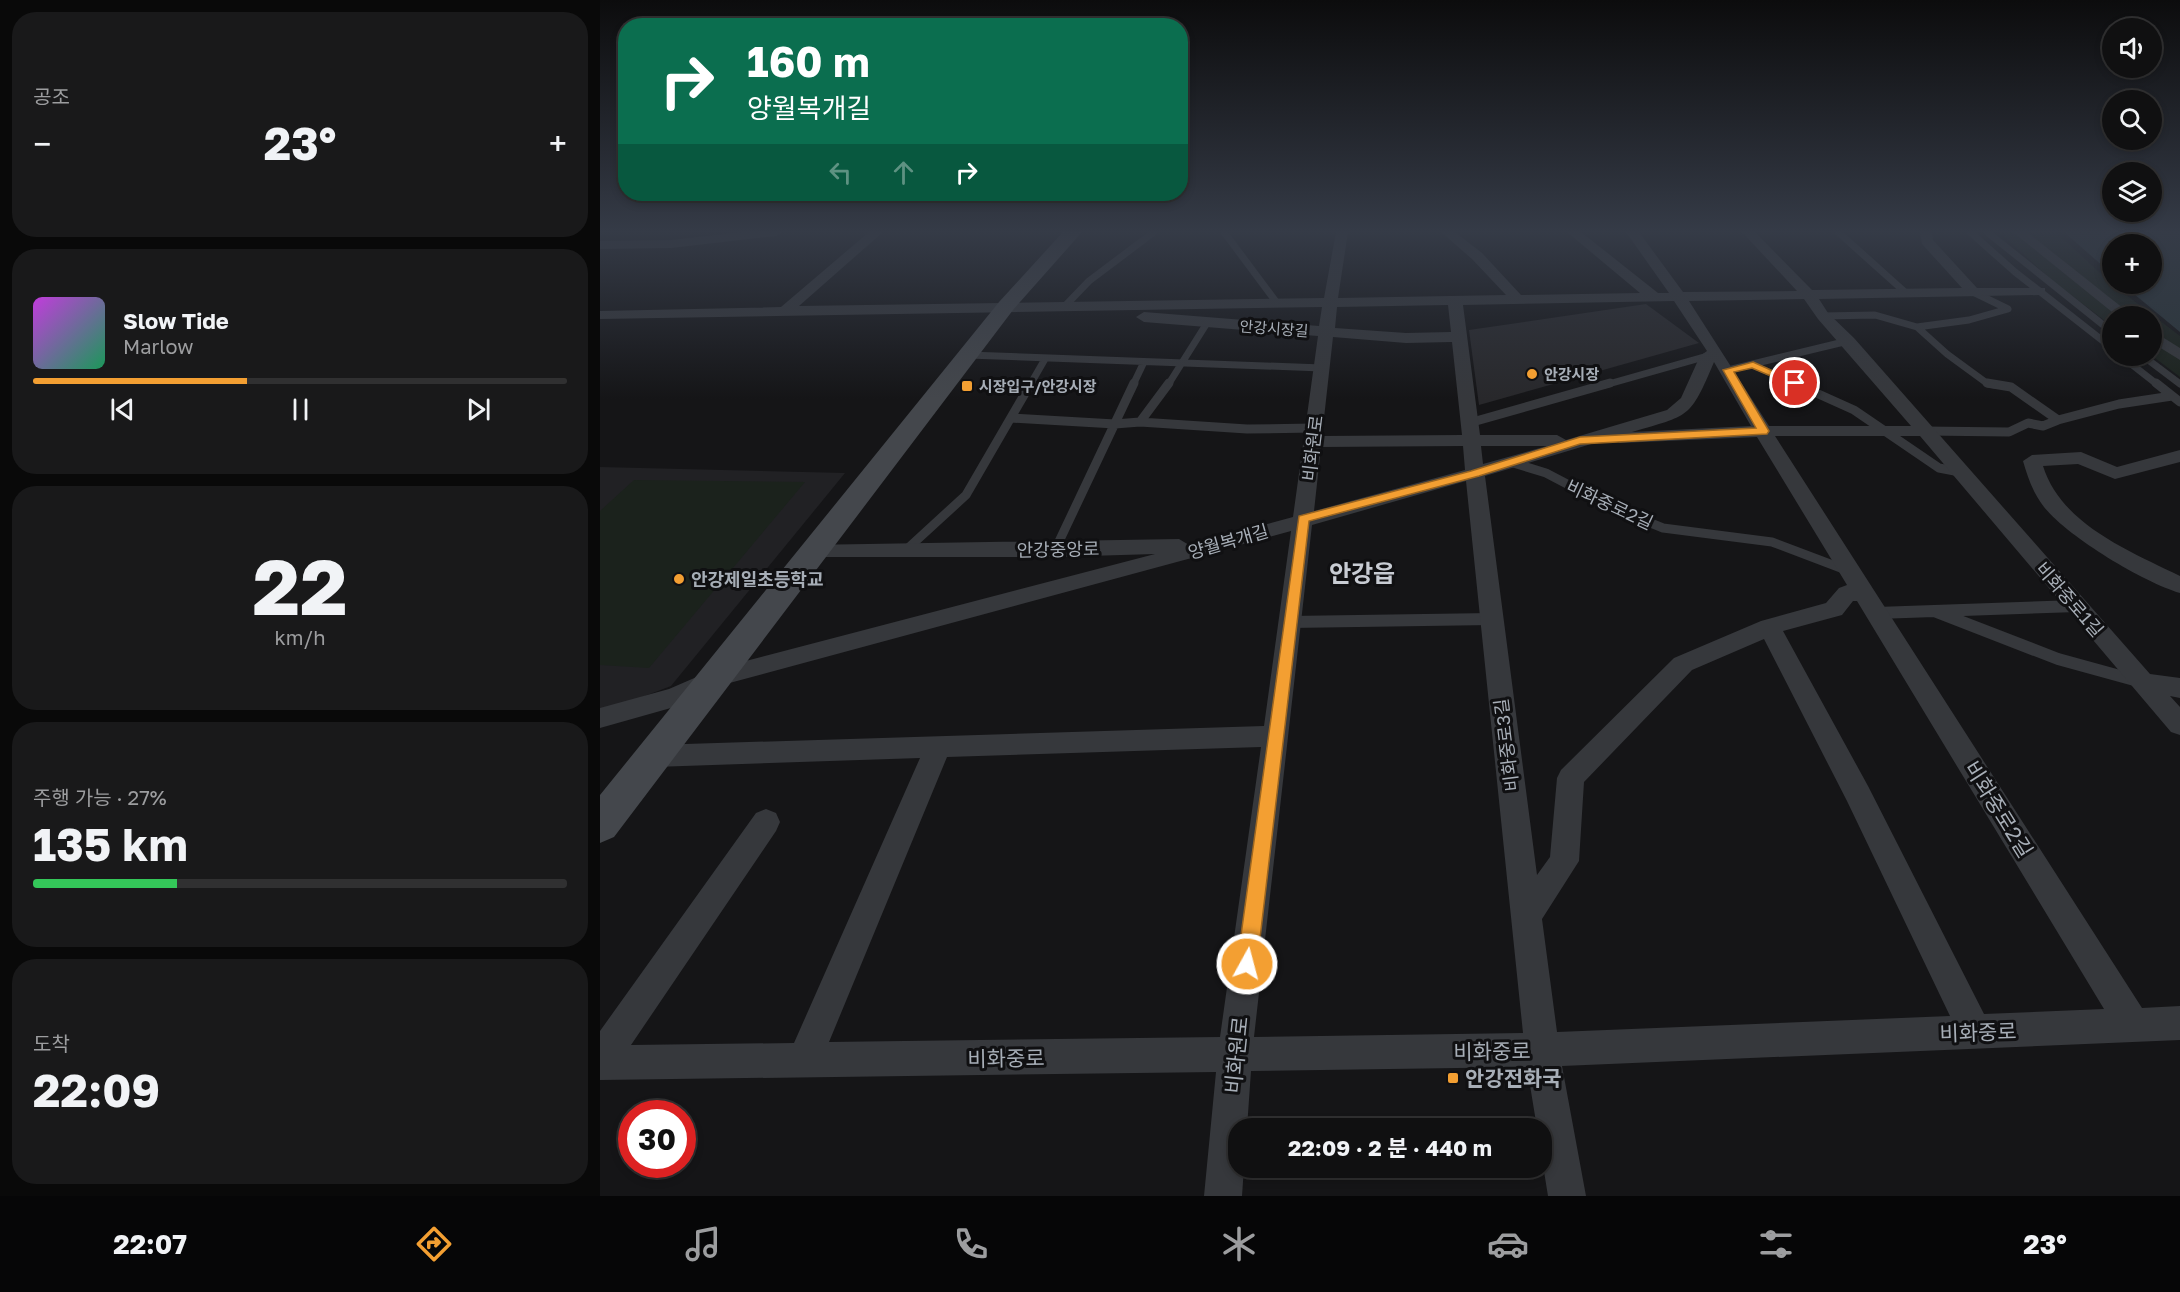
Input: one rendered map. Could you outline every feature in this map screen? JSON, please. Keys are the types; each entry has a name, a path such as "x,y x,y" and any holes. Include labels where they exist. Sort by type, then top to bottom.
{"main road":[{"path":"600,825 1006,306 1023,288"}],"street":[{"path":"785,311 812,288"},
{"name":"비화원로","path":"1223,1196 1236,1054 1333,288"},
{"path":"1507,288 1518,300"},
{"path":"1643,288 1654,297"},
{"name":"비화중로2길","path":"1674,288 1712,355 1728,370 1763,431 2133,1025"},
{"name":"비화중로1길","path":"1802,288 1823,316 1848,340 2180,725"},
{"path":"1969,288 1973,292"},
{"path":"2090,288 2113,306"},
{"path":"1330,303 2040,291"},
{"name":"비화중로3길","path":"1455,301 1542,1050 1567,1196"},
{"name":"안강시장길","path":"600,315 1006,306 1330,303"},
{"name":"안강시장길","path":"1090,305 1118,315 1207,323 1406,338 1459,337"},
{"path":"2162,343 2180,356"},
{"name":"양월복개길","path":"600,718 676,697 715,678 1218,544 1302,531 1475,473 1673,414 1689,401 1712,355"},
{"path":"1314,435 1470,432 1580,440 1763,431 1925,431"},
{"path":"2180,456 2115,473 2081,458 2032,461 2041,488 2061,514 2119,554 2180,585"},
{"name":"안강중앙로","path":"815,550 1055,550 1218,544"},
{"path":"1526,916 1564,861 1571,778 1683,664 1769,627 1834,609 1847,593 1864,593"},
{"path":"1769,627 1858,794 1975,1032"},
{"path":"2143,682 2180,688"},
{"path":"654,756 1276,736"},
{"path":"804,1061 938,747"},
{"path":"600,1061 765,822"},
{"name":"비화중로","path":"600,1061 804,1061 1542,1050 2180,1023"}],"lane":[{"path":"1065,306 1082,288"},
{"name":"안강시장길","path":"1265,288 1276,303"},
{"path":"1900,288 1906,293"},
{"path":"2036,288 2102,340"},
{"path":"2056,288 2102,325"},
{"path":"1823,316 1875,315 1917,327 1969,320 2008,309 1973,292"},
{"path":"1140,422 1183,365 1207,323"},
{"path":"1917,327 1947,354 1989,384 2011,387 2058,420"},
{"path":"1728,370 1848,340"},
{"path":"1470,432 1712,355"},
{"path":"968,356 1143,364 1322,368"},
{"path":"906,550 966,495 1045,359"},
{"path":"1055,550 1143,364"},
{"path":"1753,365 1854,410 1939,468 1961,472"},
{"path":"2134,366 2180,402"},
{"path":"2156,366 2180,384"},
{"path":"1925,431 2009,432 2028,423 2043,426 2119,404 2172,396"},
{"path":"1011,418 1115,424 1140,422 1314,435"},
{"name":"비화중로2길","path":"1510,462 1546,473 1609,506 1663,528 1772,542 1864,593"},
{"path":"1864,593 1934,611 2058,659 2143,682"},
{"path":"1934,611 2077,606"},
{"path":"1290,622 1492,619"}],"shaded area":[{"path":"2062,288 2102,288 2102,294 2125,294 2141,306 2102,306 2102,318"},
{"path":"2162,288 2180,288 2180,332 2162,317 2162,306 2149,306 2134,294 2162,294"},
{"path":"2162,322 2180,336 2180,377 2162,363"},
{"name":"안강제일초등학교","path":"600,467 845,473 671,686 600,713"},
{"name":"안강제일초등학교","path":"634,480 805,482 649,668 600,665 600,511"}],"building":[{"name":"안강시장","path":"1646,304 1699,343 1479,405 1469,330"}],"place":[{"name":"안강시장","path":"1532,374"},
{"name":"시장입구/안강시장","path":"967,386"},
{"name":"안강제일초등학교","path":"679,579"},
{"name":"안강전화국","path":"1453,1078"}],"district":[{"name":"안강읍","path":"1362,572"}],"route":[{"path":"1247,964 1303,519 1475,473 1580,440 1763,431 1728,370 1753,365 1795,383"}]}
